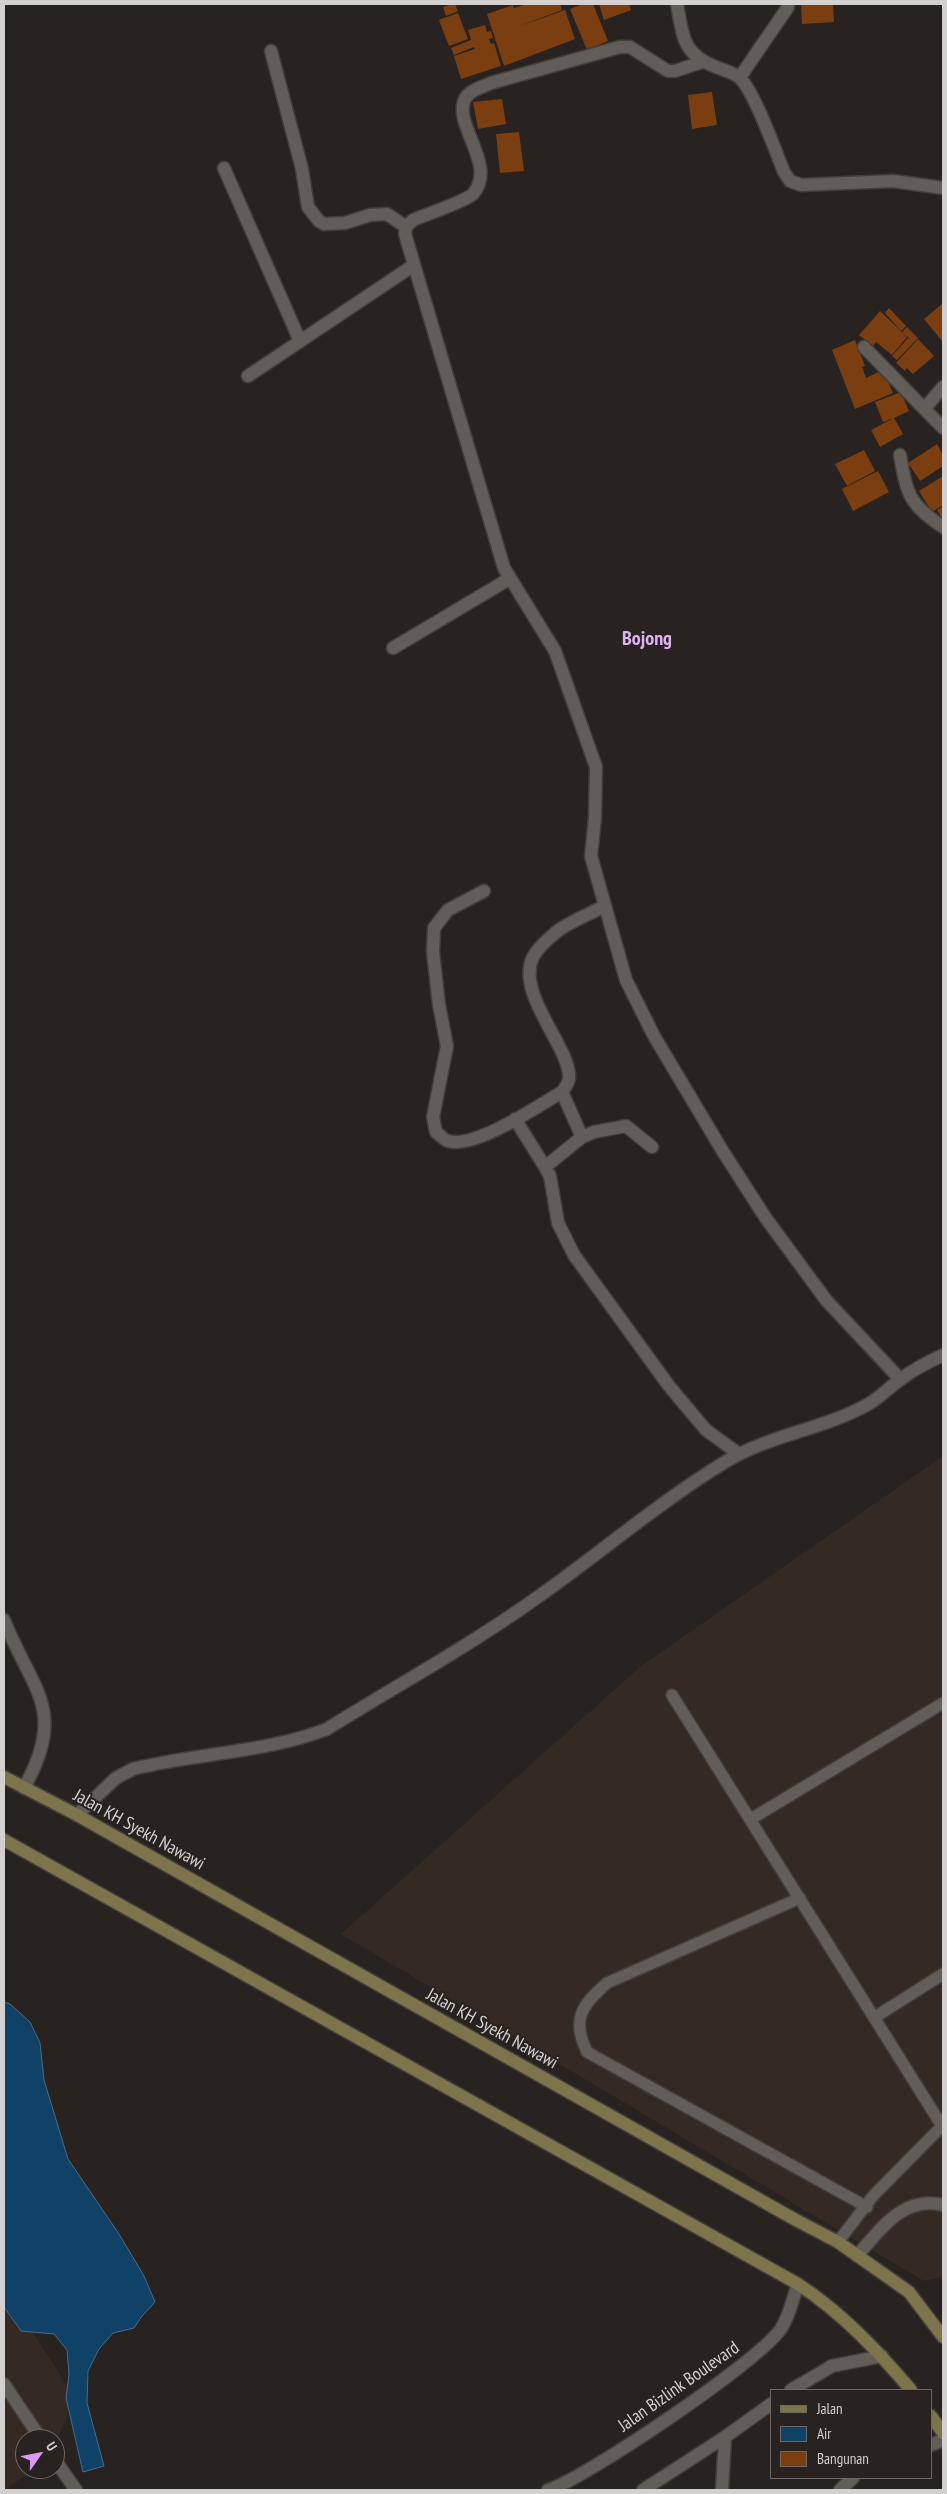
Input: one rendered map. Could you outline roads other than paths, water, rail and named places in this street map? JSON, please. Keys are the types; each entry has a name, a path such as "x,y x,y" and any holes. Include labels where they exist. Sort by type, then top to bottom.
{"main road":[{"name":"Jalan KH Syekh Nawawi","path":"4,1777 77,1815 838,2242 909,2292 943,2337"},
{"path":"4,1840 798,2284 830,2306 882,2356 910,2389"},
{"path":"932,2417 943,2433"}],"street":[{"path":"678,4 684,38 691,53 702,62 740,77 749,90 784,172 790,181 800,185 893,181 943,188"},
{"path":"740,77 788,7"},
{"path":"702,62 675,71 668,71 630,48 620,46 491,83 471,92 465,98 462,110 481,169 480,183 472,196 413,220 406,227 404,234 504,568 554,651 596,767 596,818 591,856 626,980 654,1036 722,1150 784,1246 826,1300 900,1380"},
{"path":"271,51 302,169 308,207 319,221 324,224 345,223 370,215 387,214 406,227"},
{"path":"224,168 300,340"},
{"path":"248,376 414,265"},
{"path":"864,347 943,428"},
{"path":"925,408 943,387"},
{"path":"900,455 909,497 922,513 943,527"},
{"path":"393,648 509,579"},
{"path":"484,891 448,910 434,928 432,952 447,1046 433,1117 436,1132 448,1141 469,1141 489,1134 562,1092 569,1077 562,1054 543,1019 530,977 534,957 555,933 604,906"},
{"path":"562,1092 582,1136"},
{"path":"515,1119 550,1176 558,1223 574,1254 669,1386 706,1430 739,1454"},
{"path":"545,1167 582,1136 599,1130 626,1126 652,1148"},
{"path":"77,1815 116,1778 133,1769 292,1741 327,1729 534,1600 619,1538 636,1522 739,1454 756,1445 789,1433 845,1417 874,1402 900,1380 943,1355"},
{"path":"4,1620 41,1695 45,1710 46,1727 40,1754 24,1788"},
{"path":"857,2256 892,2216 925,2203 943,2205"},
{"name":"Jalan Bizlink Boulevard","path":"548,2490 575,2477 630,2444 750,2360 782,2328 798,2284"},
{"path":"793,2389 832,2366 882,2356"},
{"path":"4,2384 34,2429"},
{"path":"643,2490 725,2437 770,2405"},
{"path":"722,2490 725,2437"},
{"path":"65,2474 76,2490"},
{"path":"840,2490 852,2479"}],"lane":[{"path":"672,1695 942,2127 872,2196 867,2207 838,2242"},
{"path":"751,1819 943,1703"},
{"path":"800,1898 607,1982 592,1996 578,2022 580,2039 587,2052 867,2207"},
{"path":"875,2017 943,1974"}],"water":[{"path":"4,2002 10,2004 30,2022 40,2043 44,2080 68,2159 119,2234 144,2276 155,2302 134,2328 113,2333 99,2349 88,2371 87,2403 104,2466 83,2472 66,2398 69,2374 67,2350 54,2334 21,2331 4,2307"}],"district":[{"name":"Bojong","path":"647,639"}]}
